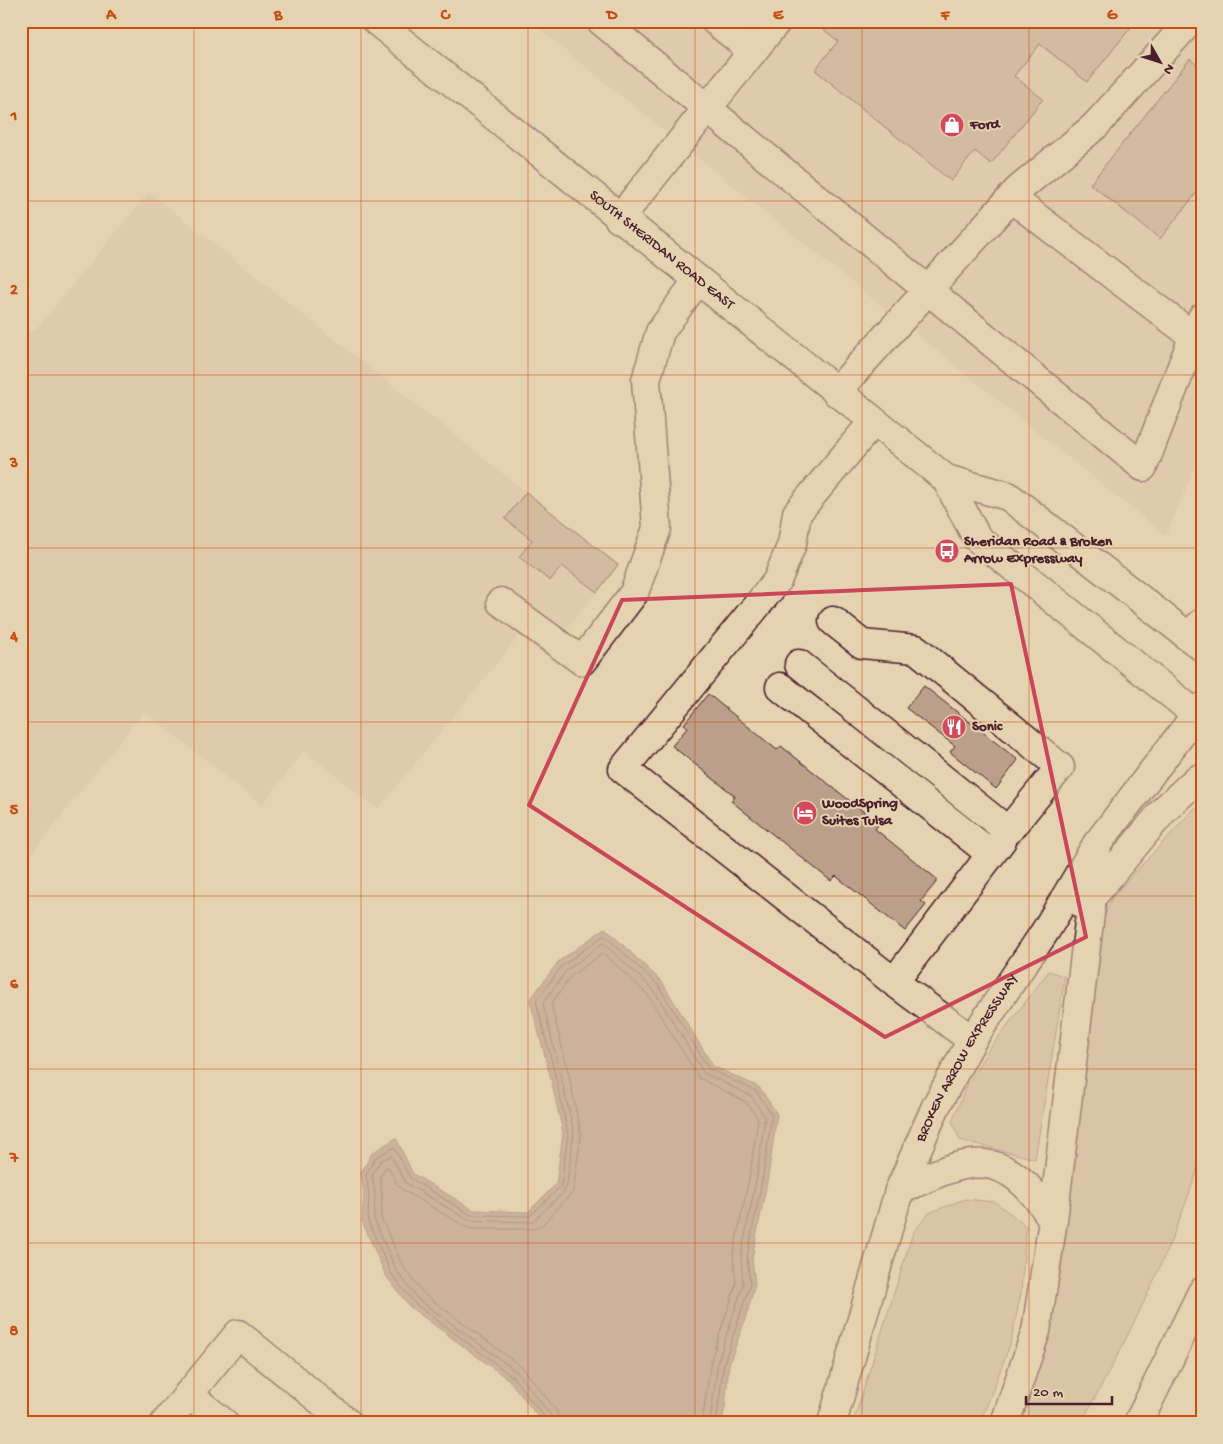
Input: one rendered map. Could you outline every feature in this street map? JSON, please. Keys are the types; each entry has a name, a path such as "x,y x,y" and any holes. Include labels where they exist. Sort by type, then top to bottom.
{"main road":[{"name":"SOUTH SHERIDAN ROAD EAST","path":"376,21 946,480 977,538 1200,713"},
{"path":"600,21 1143,467 1198,327 1011,198"},
{"path":"715,21 753,51"},
{"path":"620,219 777,21"},
{"path":"836,392 1011,198 1095,126 1190,21"},
{"path":"501,602 582,661 634,593 657,528 646,380 660,332 697,281"},
{"path":"873,422 797,513 792,544 777,582 623,768 894,982 972,1040"},
{"name":"SOUTH SHERIDAN ROAD EAST","path":"946,480 1008,496 1197,635"},
{"path":"832,621 862,644 916,649 1060,767 1008,831 894,982"},
{"path":"799,664 1008,831"},
{"path":"780,687 991,854"},
{"name":"BROKEN ARROW EXPRESSWAY","path":"832,1423 899,1191 936,1106 972,1040 1046,930 1097,844 1200,713"},
{"name":"BROKEN ARROW EXPRESSWAY","path":"1046,930 1092,897 1163,811 1196,780 1202,777"},
{"path":"1005,1423 1036,1331 1053,1220 1097,844"},
{"path":"899,1191 938,1172 961,1165 982,1163 1003,1169 1022,1180 1037,1196 1053,1220"},
{"path":"1138,1423 1202,1292"},
{"path":"165,1423 238,1334 348,1423"},
{"path":"188,1394 224,1423"}],"highlighted area":[{"path":"1011,584 1086,937 885,1037 529,805 622,600"}],"shaded area":[{"path":"529,21 1202,21 1202,450 1166,536"},
{"path":"149,192 618,565 545,656 519,636 378,809 304,751 262,805 144,711 21,867 21,334 36,329"},
{"path":"1202,806 1202,1156 1163,1259 1116,1358 1081,1423 1021,1423 1061,1270 1071,1169 1103,921 1112,897 1193,810"},
{"path":"1049,971 1065,977 1035,1159 960,1140 952,1121 967,1085 987,1052"},
{"path":"965,1199 995,1202 1026,1226 1021,1293 1010,1345 980,1423 853,1423 913,1233 929,1213"}],"water":[{"path":"605,928 662,982 713,1066 759,1087 777,1114 768,1177 752,1258 755,1285 729,1364 725,1408 721,1423 543,1423 509,1380 410,1307 386,1276 362,1221 364,1194 361,1173 372,1153 396,1138 413,1174 474,1210 528,1212 556,1184 563,1133 530,1000 558,962"}],"building":[{"name":"Ford","path":"828,21 1136,21 1087,82 1040,44 1014,76 1043,99 991,164 975,151 951,181 815,70 838,41 822,28"},
{"path":"1190,59 1200,68 1202,66 1202,186 1160,239 1090,184"},
{"path":"526,492 618,565 597,592 562,566 550,581 519,557 532,540 505,519"},
{"name":"Sonic","path":"924,686 1018,760 996,789 950,752 955,746 906,708"},
{"name":"WoodSpring Suites Tulsa","path":"708,694 777,750 781,746 879,824 875,829 938,880 921,901 926,905 905,931 836,876 831,881 731,801 735,796 672,746 688,727 684,724"}],"place":[{"name":"Ford","path":"952,125"},
{"name":"Sheridan Road & Broken Arrow Expressway","path":"947,551"},
{"name":"Sonic","path":"954,727"},
{"name":"WoodSpring Suites Tulsa","path":"805,813"}]}
